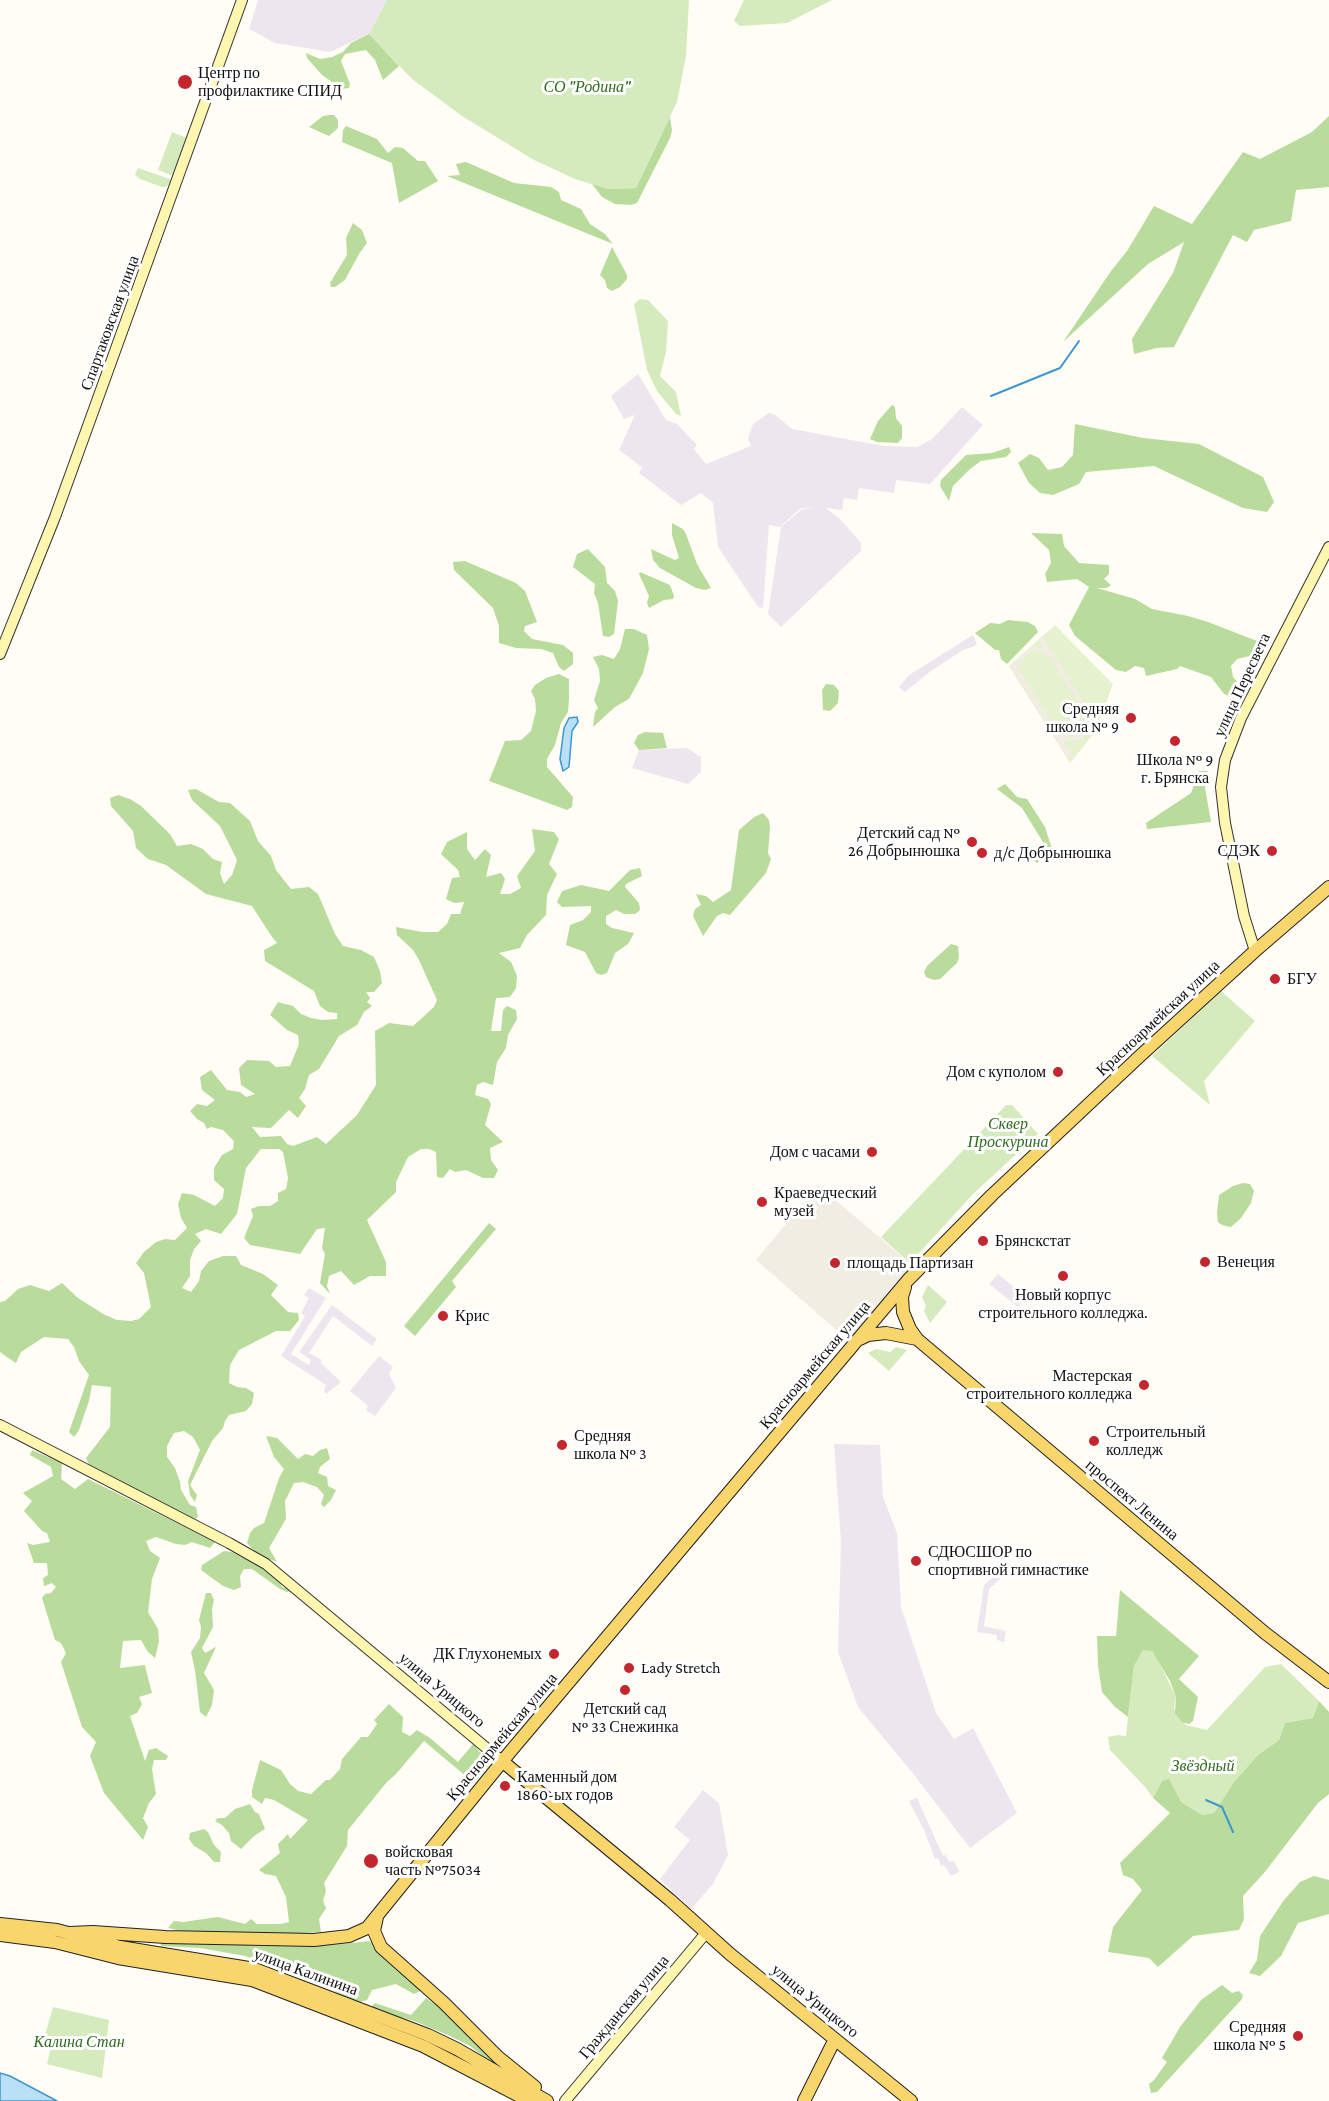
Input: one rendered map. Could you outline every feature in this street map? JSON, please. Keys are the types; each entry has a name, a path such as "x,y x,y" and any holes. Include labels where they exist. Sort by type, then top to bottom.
{"main road":[{"name":"Спартаковская улица","path":"0,654 55,517 242,0"},
{"name":"улица Пересвета","path":"1255,951 1244,916 1225,823 1221,787 1225,760 1241,718 1329,547"},
{"name":"Красноармейская улица","path":"69,1933 329,1939 350,1936 363,1931 372,1923 502,1761 908,1281 992,1195 1255,951 1329,887"},
{"path":"908,1281 903,1294 903,1312 917,1339"},
{"path":"858,1340 868,1335 885,1333 917,1339"},
{"name":"проспект Ленина","path":"917,1339 1264,1633 1329,1682"},
{"name":"улица Урицкого","path":"0,1425 266,1564 670,1900 706,1933 911,2101"},
{"path":"378,1913 374,1931 381,1947 444,2003 498,2057 549,2101"},
{"name":"улица Калинина","path":"0,1924 69,1933 120,1947 234,1964 265,1972 435,2038 549,2101"},
{"name":"Гражданская улица","path":"565,2101 706,1933"},
{"name":"улица Калинина","path":"0,1935 55,1942 118,1958 252,1980 423,2046 452,2059 529,2101"},
{"path":"804,2101 835,2039"}],"shaded area":[{"path":"258,0 387,0 369,34 330,52 275,43 249,29"},
{"path":"638,374 666,420 677,424 697,445 694,449 706,464 751,446 748,438 753,424 769,413 792,429 884,446 917,447 932,439 962,407 983,425 930,484 896,480 894,493 859,488 857,500 844,498 842,510 826,508 840,519 861,543 861,551 781,627 768,614 781,527 802,509 815,508 801,508 780,527 769,525 763,608 758,607 718,547 713,503 701,493 681,505 639,473 642,467 619,450 635,415 624,419 611,396"},
{"path":"973,635 977,644 975,646 963,650 931,671 905,692 899,687 909,675"},
{"path":"1043,637 1098,725 1094,727 1091,723 1088,733 1080,740 1064,741 1073,756 1068,759 1010,666 1014,663 1016,666 1020,657 1028,650 1036,647 1044,648 1039,640","holes":["1039,651 1049,656 1086,715 1086,727 1076,737 1068,738 1058,732 1021,673 1020,665 1031,652"]},
{"path":"687,748 701,757 701,772 688,784 632,768 639,750"},
{"name":"площадь Партизан","path":"818,1185 913,1266 849,1341 756,1260"},
{"path":"998,1274 1026,1297 1018,1307 989,1284"},
{"path":"309,1288 326,1298 291,1354 309,1365 311,1360 299,1352 332,1305 377,1339 372,1346 333,1316 309,1353 322,1360 321,1363 341,1382 326,1394 324,1390 326,1385 281,1356 305,1316 301,1313 309,1298 304,1295"},
{"path":"379,1356 393,1367 389,1374 396,1388 375,1416 366,1410 368,1406 350,1391"},
{"path":"834,1444 880,1445 883,1497 897,1533 901,1607 936,1713 954,1739 973,1728 1017,1813 970,1848 858,1707 838,1652 841,1542"},
{"path":"1008,1564 1012,1568 989,1589 984,1626 1006,1631 1004,1642 997,1640 997,1635 977,1632 984,1585"},
{"path":"703,1790 719,1803 728,1855 713,1884 691,1909 660,1879 690,1840 674,1827"},
{"path":"917,1798 943,1856 946,1855 949,1862 954,1861 959,1872 951,1876 944,1865 941,1866 938,1858 935,1859 924,1830 909,1801"}],"green space":[{"name":"СО \"Родина\"","path":"387,0 689,0 686,56 677,102 636,188 607,189 575,179 534,160 462,116 412,79 369,34"},
{"path":"744,0 832,0 787,23 740,26 734,21"},
{"path":"369,34 399,66 383,80 375,60 366,50 345,54 341,61 350,84 349,88 342,89 322,75 307,58 306,53 320,59 332,57 343,52 351,43"},
{"path":"334,115 338,120 338,128 329,136 309,127 323,116"},
{"path":"1329,116 1329,187 1296,190 1291,221 1254,230 1247,242 1233,235 1174,347 1157,348 1134,354 1132,339 1173,273 1184,242 1148,264 1063,342 1127,251 1154,206 1192,224 1243,152 1260,159 1312,132"},
{"path":"670,117 672,131 670,138 637,203 615,204 602,197 592,184 608,189 636,188"},
{"path":"346,126 377,139 388,153 395,147 403,148 418,161 425,161 438,181 399,203 392,163 342,142 343,130"},
{"path":"172,132 187,138 173,175 171,175 158,170"},
{"path":"466,162 514,183 551,187 559,192 561,200 581,209 590,224 605,234 613,244 447,176 460,175 456,164"},
{"path":"138,168 170,179 171,183 162,187 140,179 135,175"},
{"path":"353,223 362,230 367,243 345,280 331,287 330,283 347,255 346,238"},
{"path":"612,247 627,279 620,287 612,291 607,288 605,280 600,275"},
{"path":"640,299 648,300 668,321 666,352 660,376 676,392 681,416 676,414 657,391 647,370 634,304"},
{"path":"892,405 895,407 896,418 902,426 902,438 898,443 877,442 870,439 878,421"},
{"path":"1075,424 1143,438 1199,444 1263,477 1274,502 1267,512 1243,508 1154,466 1086,472 1079,484 1053,495 1040,493 1029,483 1018,463 1030,454 1039,458 1048,470 1062,467 1073,455"},
{"path":"1009,447 1011,452 1006,457 981,461 970,469 953,486 949,501 940,486 941,480 966,455 992,453"},
{"path":"672,523 683,529 686,534 697,564 711,588 705,590 696,588 660,568 653,560 651,549 675,560 679,558 672,535"},
{"path":"1031,533 1062,534 1064,546 1079,563 1109,565 1109,574 1104,579 1111,585 1107,588 1097,588 1135,599 1152,609 1208,622 1257,641 1250,656 1237,659 1231,666 1233,677 1239,684 1234,698 1224,694 1211,677 1180,666 1177,669 1146,676 1144,668 1135,666 1126,672 1116,670 1075,636 1069,625 1089,587 1077,579 1047,582 1045,574 1051,563 1049,550"},
{"path":"588,549 605,567 607,583 615,591 618,601 614,634 609,637 603,636 598,603 594,593 595,584 573,567 577,554"},
{"path":"465,561 516,583 525,591 537,622 525,626 524,631 532,639 563,645 573,653 573,664 564,671 559,667 553,653 541,649 516,648 499,643 499,626 493,608 454,570 453,562"},
{"path":"640,572 670,585 673,599 664,600 649,608 647,603 649,596"},
{"path":"1008,620 1028,622 1035,626 1038,632 1007,664 1001,659 999,650 995,650 975,633 990,623 1000,624"},
{"path":"1055,625 1113,684 1095,732 1070,763 1009,666"},
{"path":"625,629 634,629 647,635 649,649 643,673 629,699 615,707 593,727 595,712 598,708 594,700 600,681 599,669 593,657 602,655 614,659 620,649"},
{"path":"559,674 569,679 568,712 561,723 555,745 547,759 547,767 573,797 572,807 567,810 489,781 505,741 521,740 531,731 536,711 535,699 531,691 535,685 546,678"},
{"path":"826,684 834,685 839,691 838,703 830,711 823,710 822,690"},
{"path":"645,732 663,733 667,748 639,750 634,743 638,735"},
{"path":"1199,771 1208,771 1205,788 1211,822 1147,829 1146,823 1191,793"},
{"path":"1005,784 1017,797 1027,799 1045,827 1052,849 1037,863 1034,861 1046,847 1022,808 997,789"},
{"path":"196,789 219,802 230,803 250,821 258,841 271,856 276,870 291,889 309,887 318,894 335,934 343,946 361,950 374,957 380,971 382,983 374,992 366,992 370,998 367,1002 372,1006 364,1012 357,1025 339,1036 319,1069 309,1075 305,1089 299,1098 306,1106 298,1118 289,1110 271,1128 252,1127 260,1137 281,1136 287,1144 293,1146 317,1137 326,1144 357,1115 376,1085 375,1031 389,1023 413,1026 434,1007 437,1000 419,960 413,950 397,935 396,927 422,932 438,932 447,924 451,914 460,914 464,902 454,903 446,899 452,878 460,877 458,870 441,854 447,842 467,832 467,849 475,860 485,849 491,855 486,877 501,873 505,879 500,894 510,894 521,888 517,876 535,851 532,829 554,832 559,839 549,864 557,874 547,895 546,915 527,935 520,948 499,953 511,962 517,976 516,988 510,997 496,998 491,1031 501,1031 503,1010 507,1006 516,1010 517,1019 508,1035 506,1048 497,1062 493,1085 483,1082 477,1085 475,1095 488,1099 491,1104 485,1125 503,1142 490,1148 491,1160 498,1170 494,1178 483,1178 466,1170 455,1172 450,1169 443,1178 437,1177 436,1152 429,1149 421,1149 408,1157 396,1182 396,1192 367,1220 386,1262 386,1276 370,1276 354,1285 341,1271 329,1276 327,1286 330,1294 320,1283 325,1254 322,1248 325,1228 317,1229 300,1254 250,1245 244,1238 253,1216 251,1209 270,1206 278,1201 278,1193 286,1189 288,1178 283,1152 279,1149 261,1149 246,1168 237,1214 221,1234 206,1229 195,1234 201,1241 194,1249 190,1260 190,1276 182,1288 191,1292 199,1281 201,1271 209,1261 223,1256 236,1256 241,1265 263,1274 278,1285 271,1295 288,1312 298,1313 299,1320 290,1331 276,1331 239,1350 230,1365 229,1383 254,1393 252,1404 246,1411 229,1415 223,1428 212,1441 190,1485 197,1495 195,1502 190,1495 188,1481 200,1450 193,1437 184,1431 174,1433 167,1446 167,1457 175,1468 181,1490 190,1505 196,1507 198,1517 195,1519 90,1467 86,1458 110,1427 111,1387 92,1385 79,1430 74,1437 69,1432 89,1375 79,1361 74,1347 68,1339 44,1337 21,1352 16,1363 0,1352 0,1302 5,1301 18,1289 30,1285 49,1291 62,1283 78,1298 105,1315 117,1320 139,1319 151,1307 144,1273 136,1263 156,1242 165,1239 175,1240 187,1228 181,1218 178,1204 182,1193 194,1195 215,1206 223,1198 224,1189 214,1180 214,1168 222,1155 233,1149 234,1141 223,1130 211,1127 207,1129 204,1123 190,1111 197,1104 207,1106 215,1100 202,1090 200,1077 211,1070 227,1090 240,1092 246,1097 255,1094 241,1085 239,1068 247,1060 269,1061 276,1067 290,1066 299,1044 298,1035 287,1030 270,1015 278,1002 293,1006 301,1014 311,1018 337,1019 337,1013 328,1012 320,1006 314,991 265,961 264,950 277,943 252,906 206,894 166,865 148,859 136,848 133,831 111,806 110,798 118,795 141,806 170,834 177,846 191,844 203,849 213,859 222,862 220,873 224,884 232,875 237,860 220,826 192,800 188,790"},
{"path":"763,813 769,820 770,828 768,853 771,859 766,873 730,915 723,913 717,916 703,936 693,916 695,909 701,905 696,894 706,896 713,902 731,890 739,830 754,817"},
{"path":"640,868 642,876 626,884 625,887 639,903 640,910 635,914 624,914 616,910 606,916 606,924 612,928 634,933 628,944 615,953 607,973 601,975 596,973 585,952 566,945 570,925 583,920 591,912 591,906 562,907 557,902 562,891 581,885 609,891 630,870"},
{"path":"951,944 958,946 957,963 940,979 934,980 926,977 924,972 927,966"},
{"path":"1221,991 1255,1021 1204,1081 1210,1105 1152,1056"},
{"name":"Сквер Проскурина","path":"1006,1105 1012,1105 1038,1134 973,1194 910,1263 881,1237"},
{"path":"1243,1183 1250,1184 1254,1191 1251,1203 1241,1218 1231,1227 1222,1225 1218,1222 1217,1213 1219,1195"},
{"path":"489,1223 496,1229 452,1281 456,1287 415,1336 404,1326"},
{"path":"928,1285 947,1302 930,1323 924,1311 926,1306 922,1297"},
{"path":"896,1347 907,1350 889,1371 868,1353 876,1349 890,1352"},
{"path":"266,1436 277,1438 298,1459 305,1454 313,1456 327,1448 330,1459 320,1467 318,1473 327,1477 328,1486 336,1490 324,1507 321,1504 324,1495 317,1487 303,1482 294,1483 285,1501 286,1519 269,1548 277,1562 258,1555 247,1543 254,1528 264,1523 284,1469 274,1457"},
{"path":"32,1450 62,1463 61,1479 75,1489 88,1479 215,1542 210,1548 192,1542 185,1545 176,1544 156,1537 146,1541 150,1551 160,1558 152,1579 148,1612 158,1629 159,1642 155,1658 148,1652 141,1640 123,1641 120,1668 145,1665 152,1693 139,1697 142,1704 137,1713 130,1716 145,1761 149,1750 156,1748 168,1756 166,1760 154,1760 152,1769 156,1794 149,1803 143,1818 148,1827 143,1840 104,1793 90,1756 96,1742 82,1727 61,1662 66,1653 61,1643 55,1640 42,1598 56,1587 52,1583 44,1586 43,1578 48,1575 47,1563 34,1563 27,1543 33,1545 50,1542 47,1533 42,1531 24,1511 32,1501 23,1493 53,1476 51,1467 30,1455"},
{"path":"224,1551 232,1552 261,1567 279,1581 282,1587 293,1591 287,1592 280,1589 252,1569 244,1569 240,1576 241,1587 234,1590 223,1586 201,1570 202,1565"},
{"path":"1120,1590 1199,1656 1179,1679 1198,1697 1193,1721 1189,1724 1182,1722 1175,1713 1176,1697 1170,1681 1152,1651 1143,1650 1134,1666 1128,1717 1102,1692 1097,1636 1116,1636"},
{"path":"206,1593 211,1593 214,1600 213,1627 202,1648 205,1653 216,1647 204,1673 214,1690 212,1705 206,1717 200,1712 191,1652 200,1638 199,1620"},
{"name":"Звёздный","path":"1143,1649 1152,1651 1158,1660 1176,1697 1174,1708 1186,1725 1207,1730 1265,1667 1281,1664 1319,1701 1313,1718 1285,1723 1279,1740 1258,1755 1234,1782 1214,1813 1202,1815 1181,1802 1162,1781 1153,1798 1110,1750 1108,1737 1126,1736 1134,1666"},
{"path":"1319,1701 1329,1712 1329,1794 1318,1803 1264,1873 1243,1896 1244,1919 1239,1930 1193,1936 1158,1967 1149,1958 1108,1952 1113,1927 1142,1890 1133,1879 1123,1875 1120,1863 1170,1813 1153,1798 1162,1781 1169,1779 1181,1802 1202,1815 1214,1813 1234,1782 1258,1755 1279,1740 1285,1723 1313,1718"},
{"path":"389,1704 403,1717 402,1732 410,1736 417,1730 458,1762 473,1744 490,1764 474,1783 424,1741 348,1830 347,1846 324,1883 326,1891 323,1901 326,1908 319,1919 321,1932 284,1934 181,1931 168,1928 174,1921 183,1922 218,1917 245,1924 251,1919 257,1924 289,1922 286,1897 276,1876 259,1870 280,1853 278,1844 288,1834 290,1839 308,1820 274,1800 265,1798 262,1804 252,1797 260,1760 281,1770 290,1784 298,1791 311,1794 326,1780 330,1780 340,1769 342,1759 361,1737 368,1737 377,1724 374,1720"},
{"path":"250,1804 259,1814 265,1829 241,1849 231,1841 229,1833 222,1825 215,1821 218,1818 225,1818 235,1809"},
{"path":"204,1829 221,1852 220,1862 214,1862 189,1839 190,1833"},
{"path":"1314,1876 1329,1880 1329,1914 1298,1923 1281,1956 1260,1976 1249,1973 1257,1960 1260,1936 1284,1900 1300,1882"},
{"path":"370,1941 418,1986 420,1991 414,1994 396,1984 372,1990 367,2000 360,2002 345,1997 312,1979 245,1956 200,1948 161,1946 161,1942 322,1946"},
{"path":"1222,1985 1232,1993 1239,1991 1243,1995 1242,1999 1157,2092 1151,2093 1149,2084 1167,2062 1162,2058 1180,2027 1201,2000"},
{"path":"426,1998 450,2015 494,2060 490,2062 470,2046 414,2021 369,2009 375,2003 411,2015"},
{"name":"Калина Стан","path":"53,2007 109,2020 102,2078 47,2064 51,2047 42,2045"}],"water":[{"path":"577,717 578,722 572,731 569,767 563,771 560,759 564,728 569,718"},
{"path":"0,2073 10,2076 57,2101 0,2101"}],"waterway":[{"path":"991,396 1060,368 1079,341"},
{"path":"1206,1800 1222,1807 1233,1832"}],"place":[{"name":"Центр по профилактике СПИД","path":"185,82"},
{"name":"Средняя школа № 9","path":"1131,718"},
{"name":"Школа № 9 г. Брянска","path":"1175,741"},
{"name":"Детский сад № 26 Добрынюшка","path":"972,842"},
{"name":"СДЭК","path":"1272,851"},
{"name":"д/с Добрынюшка","path":"982,853"},
{"name":"БГУ","path":"1275,979"},
{"name":"Дом с куполом","path":"1058,1072"},
{"name":"Дом с часами","path":"872,1152"},
{"name":"Краеведческий музей","path":"762,1202"},
{"name":"Брянскстат","path":"983,1241"},
{"name":"Венеция","path":"1205,1262"},
{"name":"площадь Партизан","path":"835,1263"},
{"name":"Новый корпус строительного колледжа.","path":"1063,1276"},
{"name":"Крис","path":"443,1316"},
{"name":"Мастерская строительного колледжа","path":"1144,1385"},
{"name":"Строительный колледж","path":"1094,1441"},
{"name":"Средняя школа № 3","path":"562,1445"},
{"name":"СДЮСШОР по спортивной гимнастике","path":"916,1561"},
{"name":"ДК Глухонемых","path":"554,1654"},
{"name":"Lady Stretch","path":"629,1668"},
{"name":"Детский сад № 33 Снежинка","path":"625,1690"},
{"name":"Каменный дом 1860-ых годов","path":"505,1786"},
{"name":"войсковая часть №75034","path":"371,1861"},
{"name":"Средняя школа № 5","path":"1298,2036"}]}
